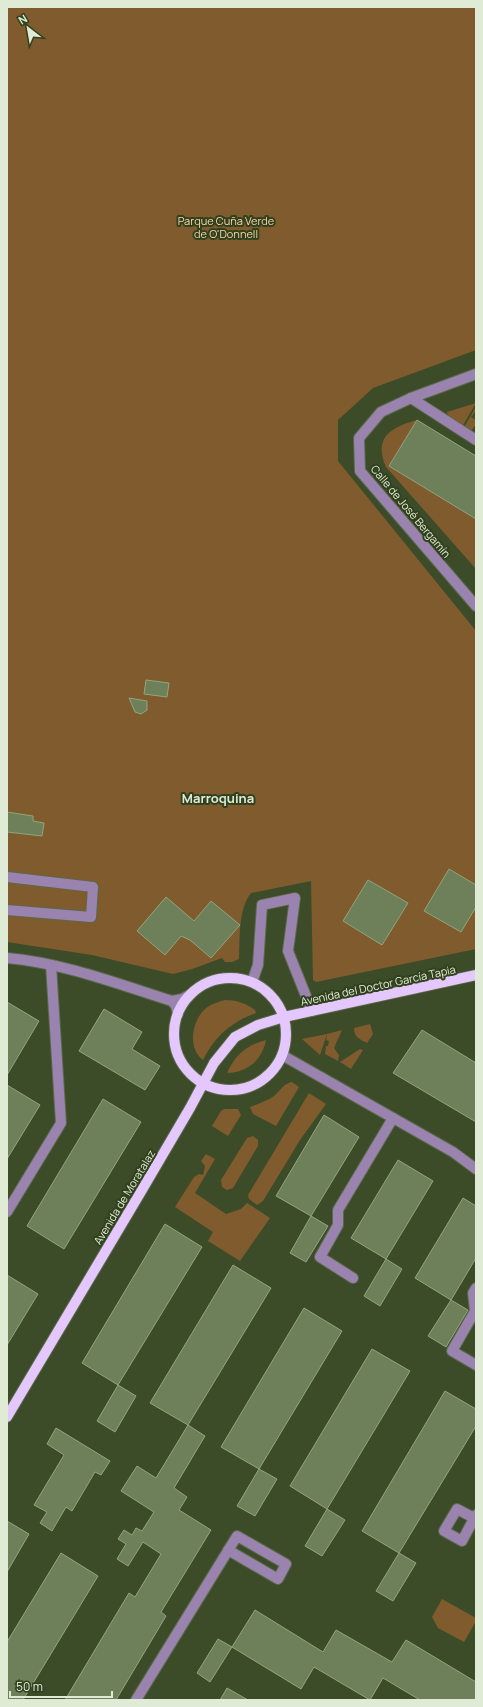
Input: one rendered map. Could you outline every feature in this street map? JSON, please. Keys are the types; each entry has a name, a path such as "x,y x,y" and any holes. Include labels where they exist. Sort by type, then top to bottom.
{"main road":[{"name":"Avenida del Doctor García Tapia","path":"284,1017 476,975"},
{"path":"220,978 236,978 252,982 262,987 271,995 279,1005 284,1017 287,1036 282,1055 276,1067 262,1080 250,1086 238,1090 218,1089 204,1084 193,1076 184,1066 178,1055 174,1032 178,1014 185,1001 191,994 207,983 220,978"},
{"name":"Avenida de Moratalaz","path":"7,1416 139,1195 204,1084 214,1063 235,1037 258,1025 284,1017"}],"street":[{"name":"Calle de José Bergamín","path":"476,374 410,398 381,412 359,438 360,471 476,606"},
{"path":"410,398 476,440"},
{"path":"7,877 93,887 92,917 7,910"},
{"path":"252,982 258,965 262,905 295,898 288,950 312,1011"},
{"path":"7,958 83,972 172,1001 182,999 191,994"},
{"path":"7,1212 61,1123 51,965"},
{"path":"172,1001 176,1006 178,1014"},
{"path":"282,1055 453,1152 476,1169"},
{"path":"353,1278 320,1257 338,1226 338,1210 393,1118"},
{"path":"476,1288 473,1294 476,1311 452,1350 476,1365"},
{"path":"136,1700 228,1550 237,1536 286,1564 278,1579 228,1550"}],"green space":[{"name":"Parque Cuña Verde de O'Donnell","path":"7,7 476,7 476,350 373,388 338,420 338,461 476,631 476,949 316,982 313,980 311,881 251,893 242,916 239,959 232,962 225,962 222,958 173,974 92,955 7,942"},
{"path":"476,403 462,427 448,417 447,412"},
{"path":"476,407 476,411 471,417 476,420 476,424 470,433 463,429"},
{"path":"417,420 389,466 476,519 476,569 386,467 383,457 383,441 392,430"},
{"path":"225,1000 237,1001 255,1010 256,1013 231,1025 218,1037 203,1060 198,1055 193,1042 194,1027 197,1020 207,1007"},
{"path":"370,1024 373,1034 367,1043 355,1034 354,1028"},
{"path":"342,1030 334,1048 339,1055 338,1061 325,1054 326,1046 328,1046 329,1041 326,1040 327,1034"},
{"path":"327,1034 320,1055 302,1039"},
{"path":"266,1040 261,1053 253,1064 241,1070 227,1073 234,1061 242,1052 259,1042"},
{"path":"360,1049 363,1050 351,1069 340,1062"},
{"path":"292,1082 299,1087 276,1126 253,1114 250,1107 271,1098 284,1086"},
{"path":"309,1093 326,1104 300,1140 263,1201 257,1205 249,1199 248,1195"},
{"path":"224,1109 238,1109 241,1115 228,1136 212,1126 221,1111"},
{"path":"253,1136 258,1140 258,1146 233,1188 227,1190 222,1187 221,1180 247,1138"},
{"path":"206,1154 215,1159 195,1193 226,1214 241,1209 247,1203 270,1218 240,1261 208,1241 213,1232 175,1207 194,1177 199,1174 203,1175 205,1166 201,1161"},
{"path":"442,1599 476,1618 476,1621 464,1642 438,1628 432,1617"}],"building":[{"path":"417,420 476,456 476,519 389,466"},
{"path":"146,680 169,683 167,697 144,694"},
{"path":"129,698 147,701 147,710 141,714 135,712"},
{"path":"7,812 33,816 33,821 44,823 42,836 7,832"},
{"path":"449,869 476,885 476,907 461,932 424,911"},
{"path":"368,880 408,903 382,945 343,921"},
{"path":"166,897 194,921 211,901 240,925 211,958 190,940 181,936 165,955 137,931"},
{"path":"7,1002 39,1021 7,1075"},
{"path":"104,1009 142,1032 132,1049 160,1066 145,1090 79,1051"},
{"path":"422,1030 476,1063 476,1122 393,1073"},
{"path":"7,1085 40,1105 7,1159"},
{"path":"103,1099 141,1122 64,1249 27,1226"},
{"path":"324,1115 359,1137 311,1216 276,1196"},
{"path":"398,1160 433,1181 386,1259 351,1238"},
{"path":"463,1198 476,1206 476,1258 451,1300 415,1278"},
{"path":"311,1216 328,1226 306,1262 290,1253"},
{"path":"165,1224 202,1247 118,1385 82,1363"},
{"path":"386,1259 402,1269 380,1306 364,1296"},
{"path":"233,1265 271,1288 188,1425 150,1403"},
{"path":"7,1275 38,1294 7,1345"},
{"path":"451,1300 468,1310 446,1347 428,1336"},
{"path":"304,1308 342,1331 259,1469 221,1447"},
{"path":"372,1349 410,1371 327,1509 290,1486"},
{"path":"118,1385 136,1396 115,1432 97,1421"},
{"path":"445,1391 476,1409 476,1426 399,1553 362,1531"},
{"path":"188,1425 205,1436 174,1488 187,1497 179,1510 211,1530 161,1612 166,1616 116,1700 65,1700 129,1593 135,1597 161,1554 143,1542 128,1566 117,1559 126,1544 118,1539 124,1530 132,1535 136,1528 142,1531 154,1512 121,1491 137,1466 156,1478"},
{"path":"56,1428 110,1461 101,1475 95,1472 72,1511 66,1507 52,1531 40,1523 47,1512 34,1505 64,1455 47,1444"},
{"path":"259,1469 277,1479 255,1516 237,1506"},
{"path":"327,1509 345,1520 322,1556 305,1546"},
{"path":"7,1521 29,1534 7,1572"},
{"path":"61,1553 98,1576 23,1700 7,1700 7,1642"},
{"path":"399,1553 416,1563 393,1601 376,1591"},
{"path":"255,1610 323,1652 336,1630 392,1662 406,1640 476,1682 476,1700 420,1700 383,1678 370,1700 314,1667 301,1689 232,1647"},
{"path":"218,1639 232,1647 210,1682 197,1673"},
{"path":"227,1688 248,1700 220,1700"}],"district":[{"name":"Marroquina","path":"218,798"}]}
